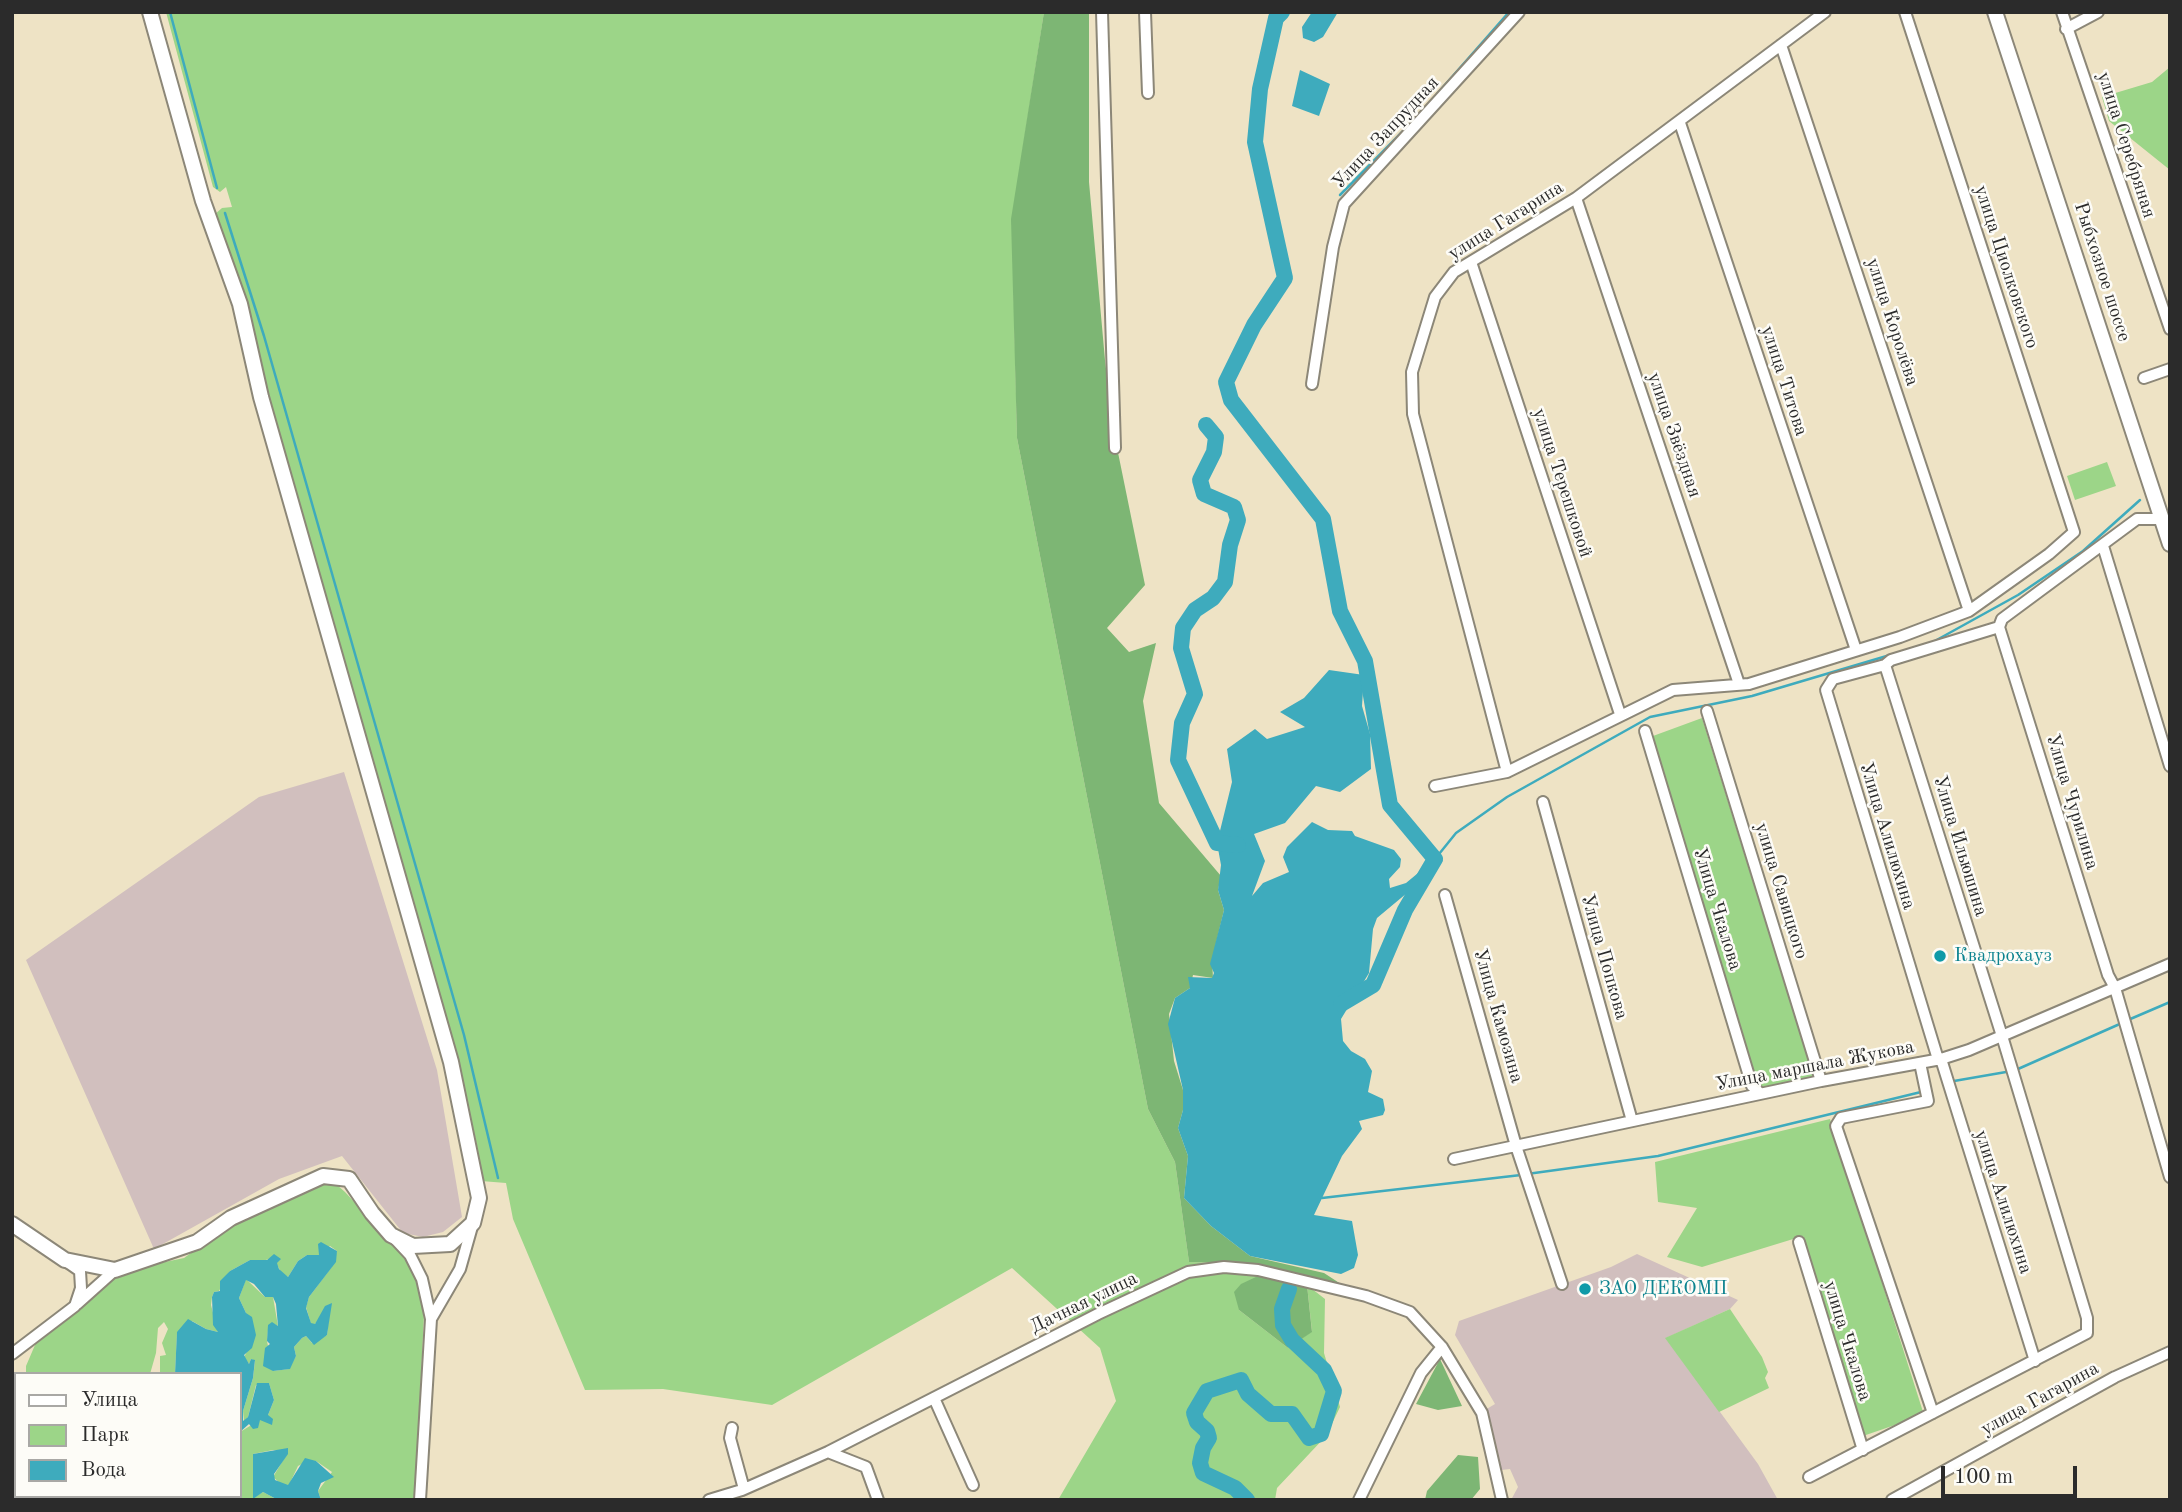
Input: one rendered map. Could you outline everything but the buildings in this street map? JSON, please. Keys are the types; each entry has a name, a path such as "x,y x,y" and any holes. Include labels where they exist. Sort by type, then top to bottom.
{"street":[{"path":"150,12 203,201 240,304 261,397 451,1062 479,1198 460,1269 431,1319"},
{"path":"1102,12 1115,448"},
{"path":"1144,12 1148,93"},
{"name":"Улица Запрудная","path":"1312,384 1333,247 1344,204 1520,12"},
{"name":"улица Гагарина","path":"1507,772 1424,462 1412,403 1412,372 1435,297 1454,272 1576,198 1680,123 1825,12"},
{"name":"улица Циолковского","path":"1905,12 2074,532 2049,554 1969,611"},
{"name":"Рыбхозное шоссе","path":"1995,12 2170,544"},
{"name":"улица Серебряная","path":"2062,12 2170,329"},
{"path":"2066,29 2098,12"},
{"name":"улица Королёва","path":"1781,45 1969,611"},
{"name":"улица Титова","path":"1680,123 1856,650"},
{"name":"улица Звёздная","path":"1576,198 1739,684"},
{"name":"улица Терешковой","path":"1471,262 1620,715"},
{"path":"2144,378 2170,369"},
{"path":"1999,627 2002,619 2137,519 2162,519"},
{"path":"2103,546 2170,766"},
{"path":"1435,786 1507,772 1673,690 1749,684 1969,611"},
{"name":"Улица Алилюхина","path":"1939,1057 1826,690 1833,679 1885,666 1891,660 1999,627"},
{"name":"Улица Чурилина","path":"1999,627 2108,975 2115,988 2170,1177"},
{"name":"Улица Ильюшина","path":"1885,666 2002,1036 2087,1318 2087,1334 2035,1361"},
{"name":"улица Савицкого","path":"1707,711 1821,1081"},
{"name":"Улица Чкалова","path":"1645,731 1752,1086 1760,1093"},
{"name":"Улица Попкова","path":"1543,802 1632,1121"},
{"name":"Улица Камозина","path":"1445,895 1516,1146 1562,1284"},
{"name":"Улица маршала Жукова","path":"1454,1159 1760,1093 1920,1063 2002,1036 2170,964"},
{"name":"улица Алилюхина","path":"1939,1057 2035,1361"},
{"path":"1920,1063 1928,1101 1839,1122 1933,1413"},
{"path":"12,1354 75,1306 116,1270 197,1242 231,1218 323,1176 349,1179 372,1213 410,1255 422,1279 431,1319 420,1500"},
{"path":"391,1235 413,1246 440,1246 450,1244 473,1223"},
{"path":"12,1224 80,1271 81,1288 75,1306"},
{"name":"улица Чкалова","path":"1799,1242 1863,1450"},
{"path":"65,1260 116,1270"},
{"name":"Дачная улица","path":"709,1500 724,1498 828,1452 1098,1314 1188,1272 1224,1267 1258,1270 1366,1296 1410,1312 1441,1347 1482,1412 1502,1500"},
{"path":"1359,1500 1421,1373 1441,1347"},
{"name":"улица Гагарина","path":"1892,1500 2115,1377 2170,1352"},
{"path":"1809,1477 2035,1361"},
{"path":"934,1398 974,1485"},
{"path":"732,1428 730,1438 744,1489"},
{"path":"828,1452 866,1467 878,1500"}],"shaded area":[{"path":"344,772 437,1070 462,1217 443,1232 423,1237 403,1233 342,1156 279,1179 154,1249 26,960 259,797"},
{"path":"1637,1254 1738,1300 1730,1309 1666,1338 1758,1464 1778,1500 1511,1500 1518,1487 1510,1469 1501,1470 1485,1410 1495,1404 1455,1335 1459,1321 1611,1267"}],"green space":[{"path":"166,12 1044,12 1012,219 1017,438 1148,1109 1175,1162 1189,1262 1248,1264 1258,1276 1239,1310 1288,1348 1312,1331 1307,1285 1325,1299 1324,1353 1340,1407 1326,1436 1277,1488 1275,1500 1058,1500 1116,1401 1100,1348 1012,1268 772,1405 663,1389 585,1390 513,1219 506,1183 481,1181 477,1146 457,1054 214,215 222,208 232,207 226,187 220,192 213,187"},
{"path":"1044,12 1089,12 1089,182 1105,360 1113,428 1145,585 1107,628 1129,652 1156,643 1143,701 1159,803 1221,876 1218,890 1224,910 1212,960 1213,978 1193,975 1190,988 1175,998 1169,1014 1174,1061 1183,1090 1183,1110 1178,1128 1188,1156 1184,1198 1211,1226 1250,1256 1324,1273 1344,1286 1256,1264 1189,1262 1175,1162 1148,1109 1017,438 1011,219"},
{"path":"2170,67 2170,170 2109,121 2102,97 2152,82"},
{"path":"2107,462 2116,486 2075,500 2067,476"},
{"path":"1702,718 1813,1075 1810,1080 1765,1089 1753,1080 1653,736"},
{"path":"1830,1119 1924,1415 1863,1436 1803,1236 1702,1267 1667,1257 1697,1208 1658,1202 1655,1162"},
{"path":"321,1182 337,1185 409,1261 422,1293 424,1315 415,1500 321,1500 318,1491 332,1472 316,1461 308,1461 298,1466 289,1485 282,1485 273,1477 288,1452 273,1450 253,1454 253,1498 263,1492 278,1500 12,1500 14,1455 14,1498 242,1498 242,1431 268,1415 274,1400 269,1383 256,1385 248,1417 244,1421 243,1411 255,1361 251,1359 249,1364 244,1357 248,1350 246,1313 239,1298 246,1279 265,1297 273,1297 278,1326 274,1324 268,1330 267,1341 273,1371 289,1369 296,1356 294,1347 302,1338 306,1336 312,1343 327,1335 330,1306 315,1324 311,1324 306,1307 309,1297 331,1268 337,1251 330,1246 320,1255 307,1255 298,1261 288,1277 282,1274 273,1257 250,1260 230,1271 219,1291 214,1292 212,1297 211,1305 218,1332 192,1321 177,1333 175,1372 160,1372 160,1356 166,1355 162,1343 168,1329 164,1322 158,1328 156,1353 151,1372 26,1372 26,1366 38,1338 112,1273 184,1258 243,1216"},
{"path":"1258,1276 1307,1285 1312,1332 1288,1348 1239,1310 1234,1292 1241,1284"},
{"path":"1730,1309 1762,1357 1768,1372 1765,1378 1769,1388 1719,1412 1665,1338"},
{"path":"1440,1359 1462,1406 1438,1410 1416,1404"},
{"path":"1458,1455 1478,1457 1480,1489 1471,1500 1425,1500 1427,1491"}],"water":[{"path":"1312,12 1338,12 1323,37 1314,42 1303,38 1302,27"},
{"path":"1300,70 1330,84 1319,116 1292,106"},
{"path":"1329,670 1364,675 1362,706 1370,734 1371,769 1340,792 1316,786 1285,823 1254,834 1265,861 1252,896 1263,883 1289,872 1283,857 1287,847 1312,822 1328,830 1352,831 1355,836 1394,850 1401,859 1400,867 1389,879 1390,888 1406,883 1435,859 1413,888 1377,918 1373,929 1369,973 1341,1019 1343,1041 1351,1051 1365,1059 1372,1071 1368,1092 1383,1099 1385,1110 1383,1115 1359,1121 1362,1129 1342,1156 1314,1215 1352,1221 1358,1255 1354,1268 1341,1274 1250,1256 1211,1226 1184,1198 1188,1156 1178,1128 1183,1110 1183,1090 1168,1024 1175,998 1190,988 1188,977 1212,978 1214,973 1210,964 1224,910 1218,890 1221,865 1217,843 1232,782 1227,749 1255,729 1267,739 1305,727 1280,712 1304,698"},
{"path":"321,1242 337,1251 336,1262 309,1297 306,1308 311,1323 315,1324 325,1306 332,1303 327,1335 314,1345 306,1336 302,1338 294,1347 296,1356 290,1369 273,1371 263,1366 265,1348 270,1344 267,1341 268,1325 272,1322 278,1326 276,1304 273,1297 265,1297 254,1284 246,1280 239,1298 246,1313 252,1317 256,1335 252,1348 244,1355 249,1364 251,1359 255,1360 243,1421 248,1417 257,1383 269,1383 274,1400 268,1415 273,1419 272,1425 260,1420 258,1428 253,1429 249,1424 242,1430 242,1372 175,1372 177,1332 188,1319 218,1332 213,1325 212,1297 214,1292 220,1291 220,1281 230,1271 250,1260 267,1260 274,1254 281,1259 277,1263 279,1269 288,1277 298,1261 307,1255 319,1255 318,1244"},
{"path":"288,1448 288,1454 274,1474 275,1480 288,1485 305,1458 316,1461 334,1477 321,1483 318,1491 321,1500 278,1500 263,1492 253,1499 253,1454"}],"waterway":[{"path":"170,12 217,188"},
{"path":"1282,12 1276,18 1260,89 1255,142 1285,278 1254,325 1226,382 1231,400 1323,519 1340,611 1365,661 1390,805 1435,859 1405,910 1373,985 1341,1004"},
{"path":"1437,94 1509,12"},
{"path":"1340,195 1419,115"},
{"path":"225,213 264,336 464,1035 498,1178"},
{"path":"1206,425 1216,437 1214,452 1200,480 1204,494 1234,507 1238,520 1230,545 1225,582 1213,598 1195,610 1183,628 1181,648 1195,694 1182,723 1178,760 1217,843 1238,845"},
{"path":"1933,642 2018,595 2083,551 2140,500"},
{"path":"1435,859 1456,833 1507,797 1650,717 1752,696 1890,655"},
{"path":"2128,1020 2170,1002"},
{"path":"2018,1069 2122,1023"},
{"path":"1954,1081 2006,1072"},
{"path":"1527,1174 1658,1156 1921,1092"},
{"path":"1322,1198 1521,1175"},
{"path":"1247,1500 1235,1488 1203,1473 1200,1463 1203,1448 1209,1438 1194,1413 1207,1391 1241,1380 1248,1394 1271,1414 1292,1414 1309,1438 1321,1434 1334,1391 1324,1370 1292,1340 1283,1325 1282,1309 1289,1289"}],"place":[{"name":"Квадрохауз","path":"1940,956"},
{"name":"ЗАО ДЕКОМП","path":"1585,1289"}]}
